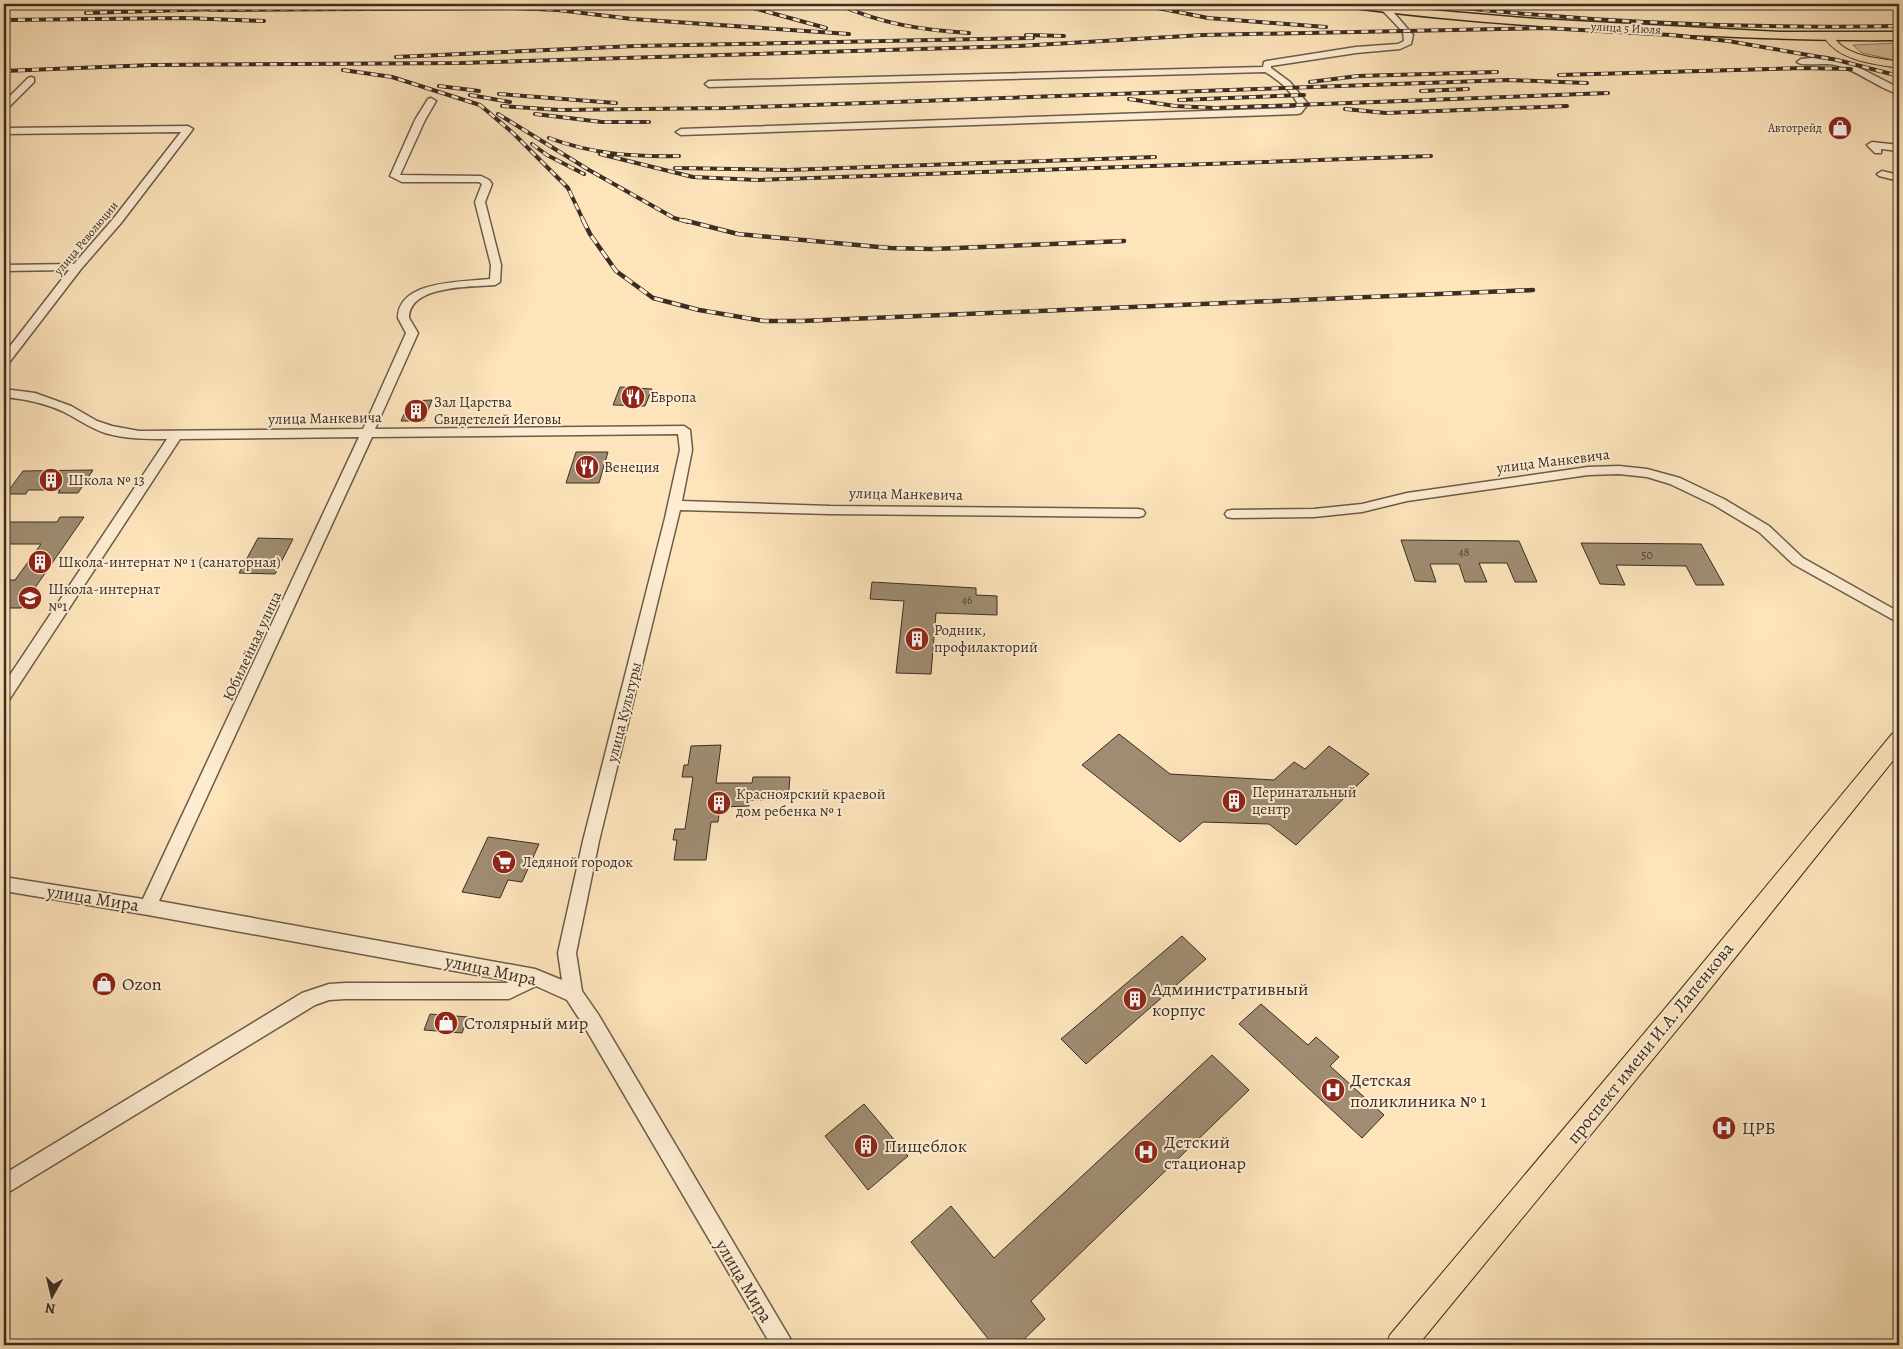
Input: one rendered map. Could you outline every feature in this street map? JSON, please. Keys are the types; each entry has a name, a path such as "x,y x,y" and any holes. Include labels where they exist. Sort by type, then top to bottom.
{"highway":[{"name":"улица 5 Июля","path":"1354,4 1429,14 1536,23 1748,34 1899,36"},
{"path":"1748,34 1845,52"}],"main road":[{"path":"1833,36 1830,40 1834,46 1845,52 1899,65"},
{"name":"проспект имени И.А. Лапенкова","path":"1400,1345 1686,1001 1899,739"}],"street":[{"path":"1267,69 1267,64 1356,50 1400,46 1408,42 1409,35 1407,31 1386,9"},
{"path":"1801,62 1825,60 1847,65 1899,91"},
{"path":"680,132 1298,111 1303,104 1295,91 1283,78 1267,69 709,84"},
{"path":"4,107 31,80"},
{"name":"Юбилейная улица","path":"148,907 335,505 412,333 403,318 404,308 414,296 426,290 494,282 496,265 480,202 487,184 486,182 481,180 402,179 395,176 420,120 431,101"},
{"name":"улица Революции","path":"4,131 188,129 117,221 77,267 4,362"},
{"path":"1878,151 1872,145 1899,148"},
{"path":"1882,174 1899,178"},
{"path":"4,268 77,267"},
{"name":"улица Манкевича","path":"4,393 31,396 67,409 93,424 110,430 139,435 684,430"},
{"name":"улица Культуры","path":"573,994 567,953 591,841 675,505 686,450 684,430"},
{"path":"4,696 176,436"},
{"name":"улица Манкевича","path":"1232,514 1314,514 1362,508 1407,497 1588,472 1619,470 1648,474 1675,481 1719,502 1764,529 1798,561 1899,618"},
{"name":"улица Манкевича","path":"675,505 1138,513"},
{"name":"улица Мира","path":"4,884 148,907 535,977 573,994 591,1020 783,1345"},
{"path":"4,1185 309,999 329,992 345,991 509,991 535,977"}],"shaded area":[{"path":"1899,43 1899,61 1862,53 1853,45"}],"building":[{"name":"Европа","path":"620,387 652,389 645,406 613,405"},
{"name":"Зал Царства Свидетелей Иеговы","path":"432,400 424,421 401,421 410,401"},
{"name":"Венеция","path":"576,452 608,452 599,483 566,483"},
{"name":"Школа № 13","path":"93,470 78,493 58,493 60,490 28,490 26,494 6,494 23,471"},
{"name":"Школа-интернат № 1 (санаторная)","path":"60,517 84,517 21,608 4,608 4,580 15,580 41,544 4,544 4,522 57,522"},
{"path":"258,538 293,539 275,574 239,573"},
{"path":"1401,540 1519,541 1537,582 1515,582 1507,563 1479,563 1487,582 1465,582 1459,564 1430,564 1436,582 1415,581"},
{"path":"1581,543 1701,544 1724,585 1696,585 1686,566 1616,565 1625,585 1600,584"},
{"path":"872,582 976,588 976,595 997,596 997,615 936,613 931,674 896,673 904,601 870,599"},
{"name":"Перинатальный центр","path":"1119,734 1170,774 1274,780 1294,762 1305,769 1329,746 1369,774 1296,845 1269,824 1203,822 1180,842 1082,765"},
{"name":"Красноярский краевой дом ребенка № 1","path":"721,745 716,783 752,783 753,777 790,777 788,800 750,800 749,806 720,807 718,822 711,822 706,860 674,860 677,840 673,840 675,829 685,829 693,777 682,777 684,765 688,765 691,746"},
{"name":"Ледяной городок","path":"488,837 539,844 522,882 508,880 500,898 462,892"},
{"name":"Административный корпус","path":"1182,936 1206,959 1086,1064 1061,1039"},
{"name":"Детская поликлиника № 1","path":"1261,1004 1308,1045 1316,1037 1339,1057 1330,1066 1384,1115 1362,1138 1239,1024"},
{"name":"Столярный мир","path":"430,1014 468,1017 462,1033 424,1030"},
{"name":"Детский стационар","path":"1212,1055 1249,1090 1031,1301 1045,1319 1018,1345 993,1345 911,1242 951,1206 994,1258"},
{"name":"Пищеблок","path":"864,1104 908,1156 868,1190 825,1136"}],"railway":[{"path":"739,4 826,28"},
{"path":"838,4 870,17 902,25 969,33"},
{"path":"1138,4 1208,18 1326,27"},
{"path":"1427,4 1604,20 1663,23 1840,27 1899,26"},
{"path":"210,10 513,8 558,10 632,19 849,34"},
{"path":"86,13 216,9"},
{"path":"4,20 184,18 264,21"},
{"path":"4,71 152,65 461,63 1019,46 1203,35 1545,28 1671,35 1728,41 1837,60 1899,76"},
{"path":"1026,35 1064,36"},
{"path":"396,57 635,46 1033,38"},
{"path":"1559,75 1802,68 1851,69"},
{"path":"343,70 392,77 480,105 513,133 568,188 584,222"},
{"path":"1310,82 1358,76 1497,72"},
{"path":"502,106 560,110 725,108 1508,80 1587,83"},
{"path":"439,86 479,91"},
{"path":"1421,91 1468,89"},
{"path":"1129,99 1175,106 1215,108 1608,93"},
{"path":"499,94 616,103"},
{"path":"470,95 510,102"},
{"path":"1179,100 1304,95"},
{"path":"1345,109 1386,113 1567,106"},
{"path":"498,114 589,170 674,218 688,222"},
{"path":"535,114 602,122 649,122"},
{"path":"549,138 597,151 646,156 679,156"},
{"path":"532,144 547,155 584,174"},
{"path":"600,154 693,177 758,180 1431,156"},
{"path":"675,168 788,170 1155,157"},
{"path":"683,220 738,234 890,248 933,249 1124,241"},
{"path":"584,222 590,234 616,271 653,298 699,310 764,321 802,321 1533,290"}],"place":[{"name":"Автотрейд","path":"1840,128"},
{"name":"Европа","path":"633,397"},
{"name":"Зал Царства Свидетелей Иеговы","path":"416,411"},
{"name":"Венеция","path":"587,467"},
{"name":"Школа № 13","path":"51,480"},
{"name":"Школа-интернат № 1 (санаторная)","path":"40,562"},
{"name":"Школа-интернат №1","path":"30,598"},
{"name":"Родник, профилакторий","path":"917,639"},
{"name":"Перинатальный центр","path":"1234,801"},
{"name":"Красноярский краевой дом ребенка № 1","path":"719,803"},
{"name":"Ледяной городок","path":"504,862"},
{"name":"Ozon","path":"104,984"},
{"name":"Административный корпус","path":"1135,999"},
{"name":"Столярный мир","path":"446,1023"},
{"name":"Детская поликлиника № 1","path":"1333,1090"},
{"name":"ЦРБ","path":"1724,1128"},
{"name":"Пищеблок","path":"866,1146"},
{"name":"Детский стационар","path":"1146,1152"}]}
